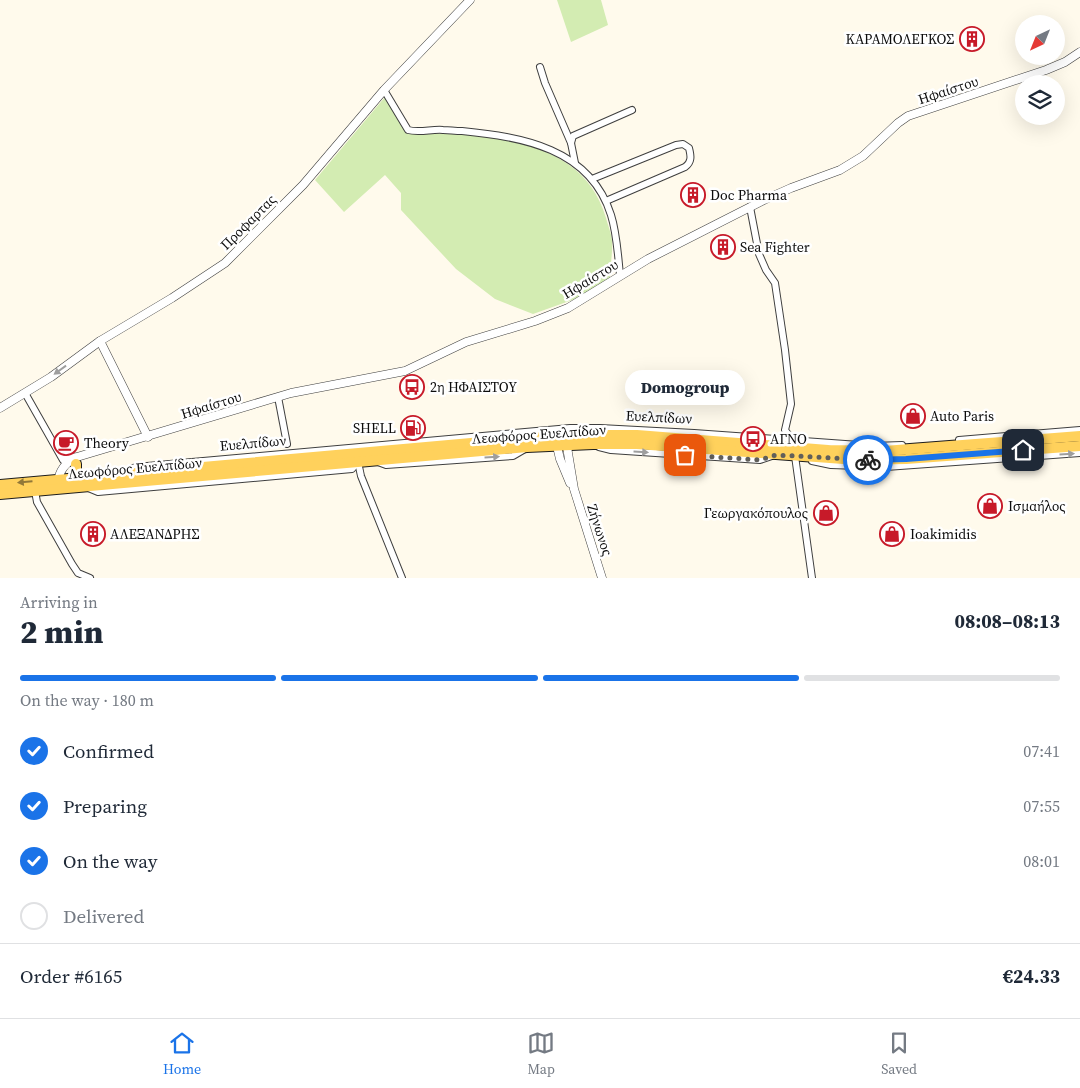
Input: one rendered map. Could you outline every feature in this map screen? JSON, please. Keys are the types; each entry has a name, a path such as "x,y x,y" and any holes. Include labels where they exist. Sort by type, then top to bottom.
{"main road":[{"name":"Λεωφόρος Ευελπίδων","path":"84,482 118,475 261,459 344,452 527,447 613,434 694,436 857,451 904,450 947,444 1040,436 1080,436"},
{"name":"Λεωφόρος Ευελπίδων","path":"0,485 84,482 375,461 442,450 496,438 665,446 776,455 875,460 966,458 1080,446"},
{"path":"78,459 76,474 84,482"},
{"name":"Λεωφόρος Ευελπίδων","path":"0,494 35,491 61,483"}],"street":[{"name":"Προφαρτας","path":"0,408 51,377 100,341 172,298 225,263 303,185 384,90 470,0"},
{"name":"Ηφαίστου","path":"78,459 291,393 405,371 466,342 535,321 568,308 648,259 750,207 785,190 840,170 863,156 908,116 1046,70 1065,62 1080,52"},
{"path":"540,67 570,143 575,163"},
{"path":"384,90 408,130 444,130 507,136 533,142 575,163 592,179 606,201 614,223 620,275"},
{"path":"570,143 573,136 632,110"},
{"path":"592,179 676,144 683,144 689,148 691,157 689,164 685,167 606,201"},
{"path":"750,207 759,254 766,270 775,283 791,404 785,430 793,441"},
{"path":"100,341 148,437"},
{"path":"25,393 63,460 69,456 78,459 61,483"},
{"path":"278,397 287,444"},
{"name":"Ευελπίδων","path":"496,438 570,428 600,428 694,436 873,446 947,444"},
{"path":"1040,436 1080,430"},
{"name":"Ζήνωνος","path":"561,441 602,578"},
{"path":"966,458 1080,453"},
{"path":"795,456 812,578"},
{"path":"358,462 361,476 402,578"},
{"path":"35,491 38,502 72,564 78,573 90,578"}],"green space":[{"path":"557,0 601,0 608,25 571,42"},
{"path":"385,97 406,132 495,138 524,144 551,154 575,169 593,190 606,218 612,240 610,279 575,299 533,314 495,299 456,269 401,210 401,193 385,175 344,212 315,180"}],"way so far":[{"path":"685,455 760,460 776,455 868,460"}],"place":[{"name":"ΚΑΡΑΜΟΛΕΓΚΟΣ","path":"972,39"},
{"name":"Doc Pharma","path":"693,195"},
{"name":"Sea Fighter","path":"723,247"},
{"name":"2η ΗΦΑΙΣΤΟΥ","path":"412,387"},
{"name":"Auto Paris","path":"913,416"},
{"name":"SHELL","path":"413,428"},
{"name":"ΑΓΝΟ","path":"753,439"},
{"name":"Theory","path":"66,443"},
{"name":"Domogroup","path":"685,455"},
{"name":"Ισμαήλος","path":"990,506"},
{"name":"Γεωργακόπουλος","path":"826,513"},
{"name":"ΑΛΕΞΑΝΔΡΗΣ","path":"93,534"},
{"name":"Ioakimidis","path":"892,534"}],"route":[{"path":"868,460 1023,450"}]}
